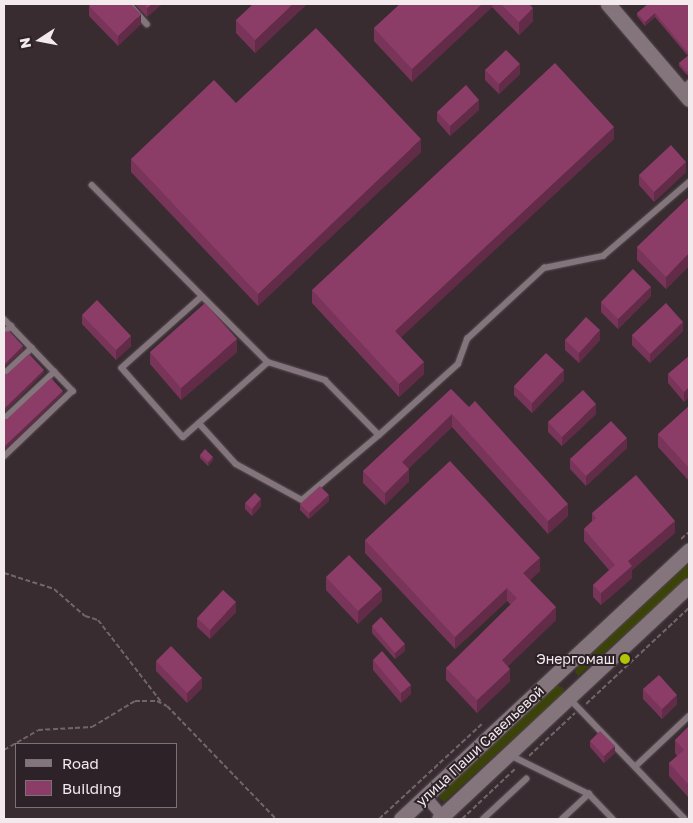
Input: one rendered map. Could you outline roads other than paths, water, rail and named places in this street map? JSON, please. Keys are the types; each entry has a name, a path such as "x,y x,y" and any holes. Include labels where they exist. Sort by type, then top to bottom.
{"street":[{"path":"608,4 687,91"},
{"name":"улица Паши Савельевой","path":"401,819 689,550"},
{"name":"улица Паши Савельевой","path":"441,818 689,584"},
{"path":"426,797 441,818"}],"lane":[{"path":"129,4 147,24"},
{"path":"199,423 236,464 302,500 379,435 458,364 467,339 544,268 603,256 689,182"},
{"path":"92,185 268,362 325,380 379,435"},
{"path":"202,297 122,368 183,437 268,362"},
{"path":"4,319 73,392 4,457"},
{"path":"4,333 11,326"},
{"path":"4,374 32,348"},
{"path":"4,419 54,372"},
{"path":"569,697 685,819"},
{"path":"636,766 689,716"},
{"path":"509,754 589,794 613,819"},
{"path":"483,819 526,779"},
{"path":"562,819 589,794"}],"place":[{"name":"Энергомаш","path":"625,659"}]}
